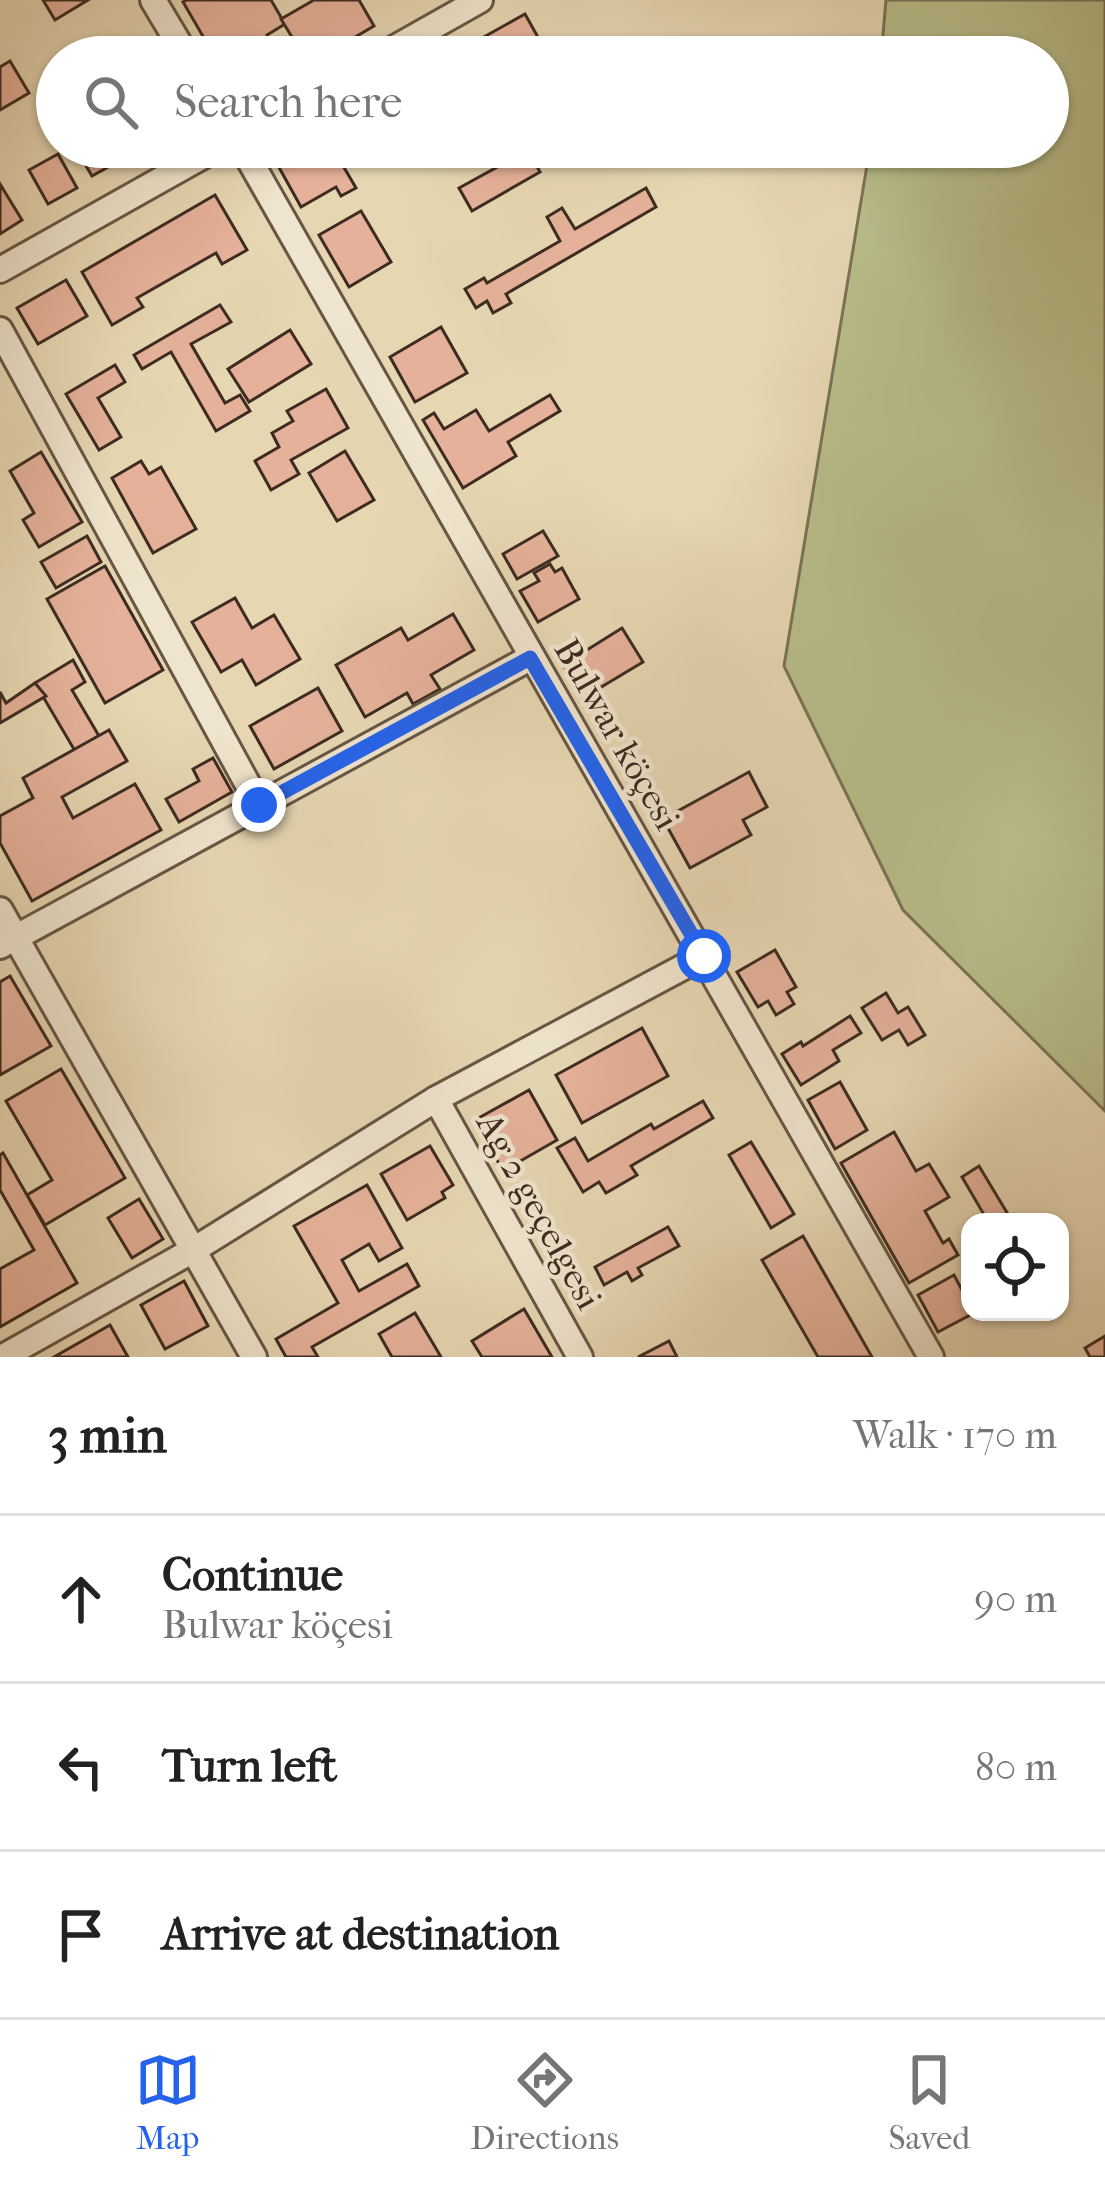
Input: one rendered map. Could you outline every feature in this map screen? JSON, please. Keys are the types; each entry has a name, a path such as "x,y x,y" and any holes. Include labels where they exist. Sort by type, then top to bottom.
{"street":[{"path":"153,0 175,36"},
{"path":"414,36 468,3"},
{"path":"0,270 182,168"},
{"name":"Bulwar köçesi","path":"254,168 931,1357"},
{"path":"0,330 259,805"},
{"path":"8,942 530,658"},
{"path":"0,910 8,942 195,1249 254,1357"},
{"path":"3,1357 195,1249 436,1099 704,956"},
{"name":"Ag 2 geçelgesi","path":"436,1099 580,1357"}],"green space":[{"path":"886,0 1105,0 1105,1111 903,910 784,666 867,168 1069,168 1069,36 883,36"}],"building":[{"path":"43,0 88,0 55,20"},
{"path":"271,0 285,24 268,36 203,36 183,2"},
{"path":"314,0 359,0 374,26 357,36 291,36 281,19"},
{"path":"525,14 537,36 486,36"},
{"path":"10,61 29,93 0,110 0,67"},
{"path":"66,168 77,188 48,204 29,170"},
{"path":"279,168 344,168 356,188 341,196 336,187 301,207"},
{"path":"495,168 538,168 540,172 472,211 459,188"},
{"path":"0,184 22,220 0,234"},
{"path":"646,188 656,207 506,294 511,303 493,313 487,301 476,308 465,289 484,278 487,283 560,241 547,217 562,208 575,229"},
{"path":"215,195 247,250 222,264 216,253 137,298 143,307 112,325 82,272"},
{"path":"361,211 391,262 349,287 319,235"},
{"path":"66,280 87,316 38,344 17,308"},
{"path":"220,305 231,322 191,344 225,403 240,395 250,411 216,431 171,352 142,369 134,355"},
{"path":"441,327 467,373 415,402 390,357"},
{"path":"290,330 311,364 249,402 228,369"},
{"path":"115,365 125,382 98,398 121,437 99,450 66,394"},
{"path":"326,389 348,428 291,460 299,474 271,490 255,461 279,447 272,433 293,421 287,411"},
{"path":"550,395 560,411 508,442 516,456 463,488 423,420 434,413 444,429 476,410 489,431"},
{"path":"345,451 374,500 337,521 309,473"},
{"path":"41,452 82,522 39,547 23,520 34,513 10,471"},
{"path":"141,461 149,474 161,467 196,529 153,553 112,478"},
{"path":"543,531 558,556 517,579 503,554"},
{"path":"87,536 101,562 56,588 41,562"},
{"path":"550,564 555,572 562,568 579,599 538,622 520,591 539,581 534,573"},
{"path":"105,566 163,670 105,703 47,599"},
{"path":"235,598 252,628 274,615 300,659 256,685 242,660 221,672 192,622"},
{"path":"453,614 474,650 431,675 440,689 413,704 407,693 365,717 336,665 401,628 408,640"},
{"path":"622,628 643,662 583,698 563,665"},
{"path":"73,660 85,682 72,690 99,736 75,751 35,683"},
{"path":"35,683 46,696 0,723 0,692 6,703"},
{"path":"318,688 342,731 274,769 250,726"},
{"path":"109,730 127,761 62,797 73,818 135,784 161,830 32,901 0,843 0,816 33,798 23,778"},
{"path":"213,758 232,792 179,822 166,799 199,781 193,769"},
{"path":"749,772 767,807 743,820 751,835 690,868 663,819"},
{"path":"775,950 796,987 787,992 794,1004 776,1015 768,1001 758,1007 737,972"},
{"path":"10,976 51,1046 0,1075 0,982"},
{"path":"886,993 898,1013 908,1007 925,1035 908,1045 899,1030 882,1040 862,1008"},
{"path":"850,1016 861,1033 833,1050 839,1061 801,1085 782,1054"},
{"path":"642,1028 668,1076 582,1123 556,1075"},
{"path":"61,1069 125,1178 45,1225 27,1195 52,1180 6,1101"},
{"path":"840,1082 867,1130 835,1149 808,1100"},
{"path":"529,1090 557,1140 503,1171 475,1120"},
{"path":"703,1101 713,1118 631,1166 637,1175 606,1193 599,1182 583,1192 557,1148 575,1138 588,1161 651,1124 654,1129"},
{"path":"894,1132 916,1171 929,1164 949,1197 925,1211 943,1243 949,1239 958,1255 909,1283 841,1163"},
{"path":"751,1142 794,1214 771,1228 729,1155"},
{"path":"430,1146 453,1185 442,1192 445,1198 407,1220 381,1174"},
{"path":"3,1153 77,1283 0,1327 0,1269 34,1250 0,1190"},
{"path":"979,1166 1007,1213 983,1213 962,1177"},
{"path":"367,1185 402,1248 379,1261 369,1244 342,1260 359,1291 407,1264 419,1286 312,1347 318,1357 286,1357 276,1339 338,1303 294,1226"},
{"path":"139,1199 163,1239 132,1258 108,1218"},
{"path":"668,1227 679,1246 638,1268 642,1275 632,1281 627,1272 604,1285 595,1267"},
{"path":"803,1236 872,1357 818,1357 762,1260"},
{"path":"954,1275 961,1288 961,1320 938,1332 918,1295"},
{"path":"184,1281 208,1326 165,1349 141,1305"},
{"path":"524,1309 552,1357 482,1357 472,1341"},
{"path":"415,1313 441,1357 392,1357 379,1334"},
{"path":"110,1325 128,1357 54,1357"},
{"path":"1105,1336 1105,1357 1090,1357 1085,1348"},
{"path":"669,1341 677,1357 638,1357"}],"route":[{"path":"259,805 530,658 704,956"}]}
